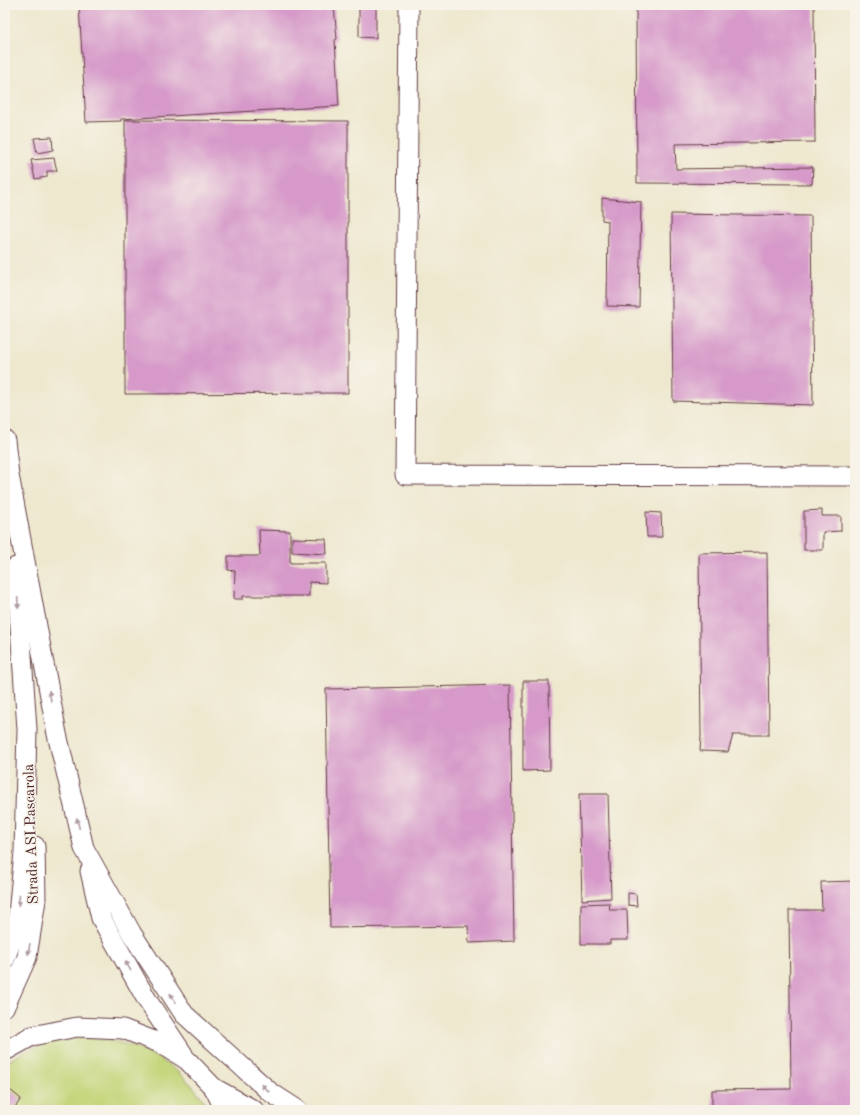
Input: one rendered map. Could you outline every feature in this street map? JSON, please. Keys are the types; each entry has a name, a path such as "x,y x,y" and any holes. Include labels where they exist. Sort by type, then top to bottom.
{"street":[{"path":"409,5 405,475 855,476"},
{"path":"5,440 10,480 27,729 24,852 17,925 5,959"},
{"path":"10,480 57,734 101,918 147,1000 186,1060"},
{"name":"Strada ASI Pascarola","path":"5,1006 28,957 36,900 35,831 27,729"},
{"path":"84,848 132,934 184,1014 270,1092 298,1110"},
{"path":"5,1051 32,1036 77,1027 123,1029 162,1044 186,1060 214,1088 254,1110"},
{"path":"214,1088 225,1110"}],"green space":[{"path":"72,1039 114,1041 147,1052 176,1071 189,1082 210,1110 5,1110 5,1063 23,1052 47,1043"}],"building":[{"path":"79,5 334,5 337,39 335,40 339,106 121,119 121,121 86,122"},
{"path":"359,5 376,5 376,38 359,37"},
{"path":"636,5 814,5 815,142 675,144 676,169 813,167 812,184 637,183"},
{"path":"125,120 348,121 348,393 125,394"},
{"path":"52,137 53,150 37,153 34,138"},
{"path":"54,158 57,171 47,171 47,177 35,179 31,160"},
{"path":"602,198 641,202 639,307 607,306 608,221 602,220"},
{"path":"671,214 811,216 813,405 673,401"},
{"path":"822,510 822,516 841,516 841,531 823,532 823,550 804,550 804,511"},
{"path":"646,512 661,513 662,537 647,537"},
{"path":"259,530 290,531 290,563 326,563 326,583 309,582 309,596 243,596 243,599 234,599 235,571 228,570 228,556 260,556"},
{"path":"292,538 326,539 327,554 292,552"},
{"path":"767,552 769,735 733,735 728,752 700,751 699,553"},
{"path":"523,681 549,681 550,770 523,771"},
{"path":"510,685 514,941 469,943 468,926 330,928 326,689"},
{"path":"579,794 608,794 611,898 582,900"},
{"path":"855,881 855,1110 712,1110 712,1090 791,1089 789,910 822,910 821,882"},
{"path":"628,893 636,894 637,906 628,905"},
{"path":"609,903 610,910 627,910 628,940 610,940 610,944 581,944 581,904"},
{"path":"9,1089 21,1099 13,1110 5,1110 5,1094"}]}
